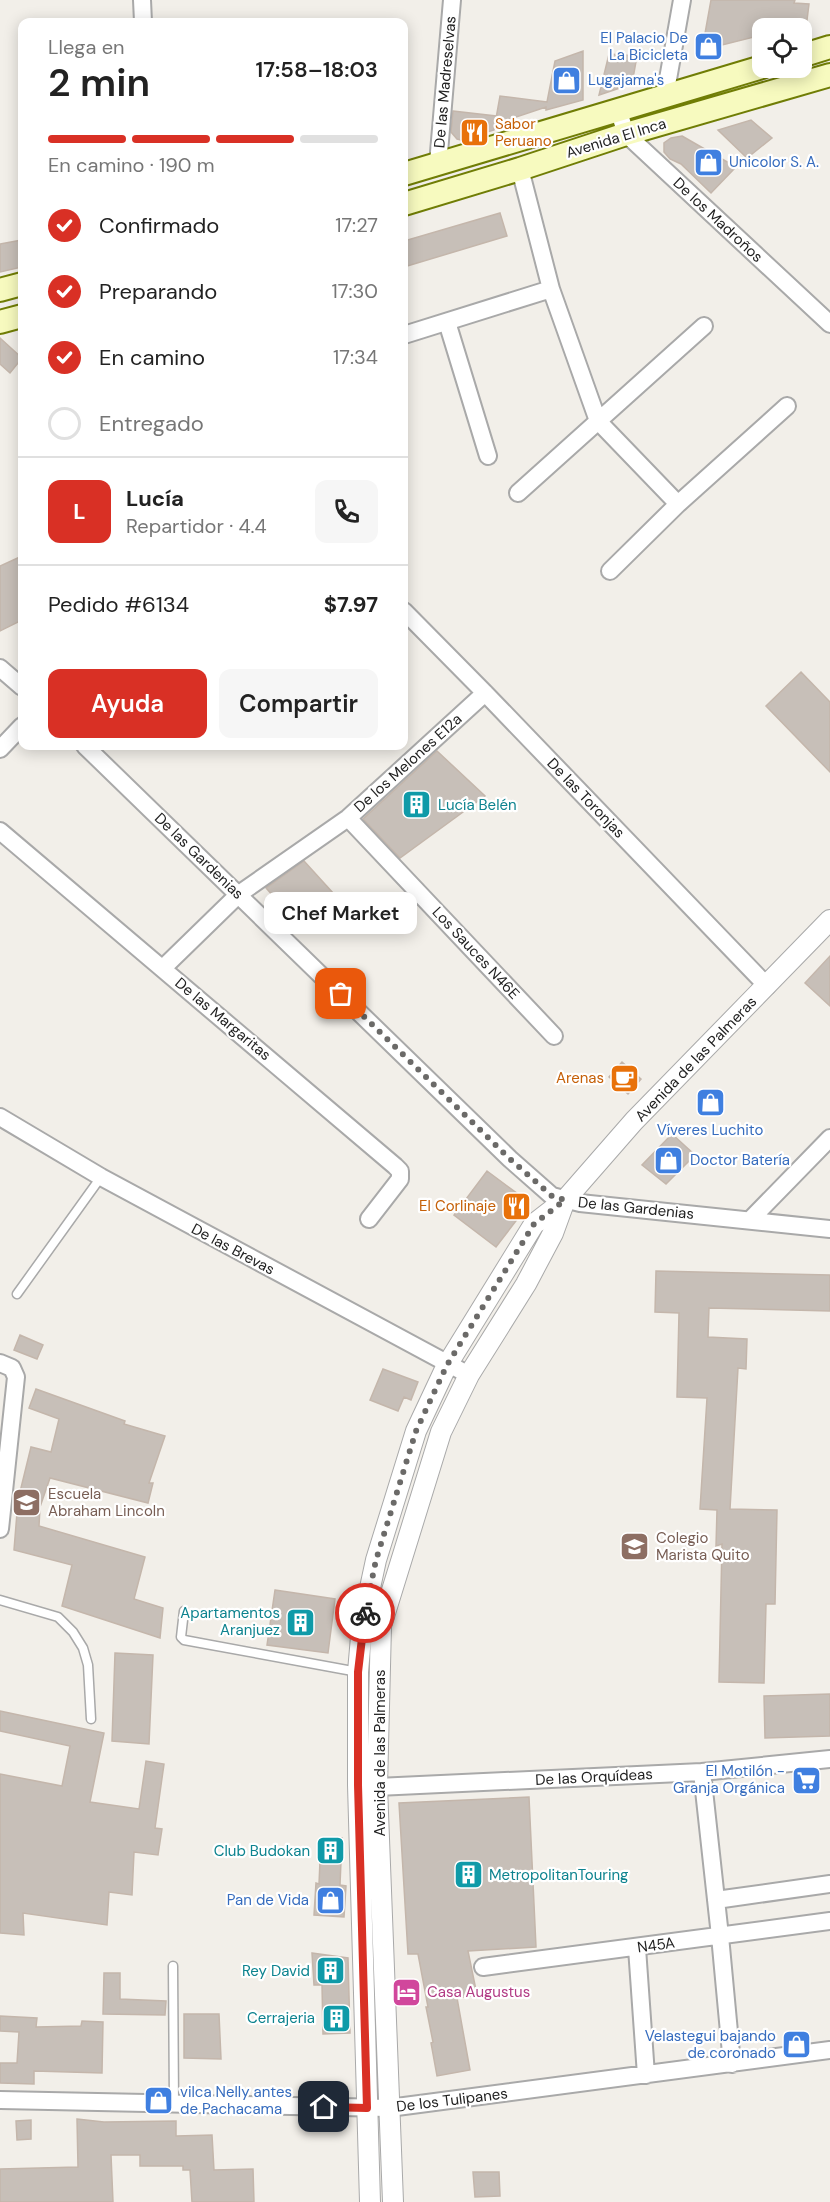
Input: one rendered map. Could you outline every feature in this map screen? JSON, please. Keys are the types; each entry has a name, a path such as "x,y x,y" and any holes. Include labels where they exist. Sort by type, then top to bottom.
{"main road":[{"path":"812,53 830,47"},
{"name":"Avenida El Inca","path":"408,173 752,70"},
{"name":"Avenida El Inca","path":"408,203 519,170 626,134 830,75"},
{"path":"0,290 18,285"},
{"path":"0,322 18,317"}],"street":[{"path":"142,0 143,18"},
{"name":"De las Madreselvas","path":"438,164 452,0"},
{"path":"665,96 682,0"},
{"name":"De los Madroños","path":"618,109 626,134 830,324"},
{"path":"519,170 551,289 598,421 678,504"},
{"path":"408,335 551,289"},
{"path":"447,322 488,456"},
{"path":"518,493 704,326"},
{"path":"610,570 678,504 787,406"},
{"name":"De las Toronjas","path":"408,615 767,986"},
{"path":"0,668 18,684"},
{"name":"De los Melones E12a","path":"164,968 239,894 348,818 485,693"},
{"path":"0,749 18,730"},
{"name":"De las Gardenias","path":"89,750 510,1159 552,1196 580,1203 830,1229"},
{"name":"Los Sauces N46E","path":"348,818 554,1036"},
{"name":"De las Margaritas","path":"0,831 164,968 400,1171 400,1179 369,1219"},
{"name":"Avenida de las Palmeras","path":"393,2202 390,2108 358,1672 362,1625 376,1560 416,1431 447,1365 534,1224 565,1200 634,1121 830,920"},
{"name":"De las Brevas","path":"0,1117 101,1177 469,1375"},
{"path":"750,1220 830,1138"},
{"name":"Avenida de las Palmeras","path":"370,2202 367,2108 368,1786 381,1626 441,1432 469,1375 526,1284 553,1233 565,1200"},
{"path":"0,1363 12,1368 15,1373 0,1529"},
{"name":"De las Orquídeas","path":"368,1786 702,1772 830,1759"},
{"path":"702,1772 732,2064"},
{"path":"716,1900 830,1884"},
{"name":"N45A","path":"483,1967 830,1921"},
{"path":"637,1948 646,2075"},
{"name":"De los Tulipanes","path":"0,2100 390,2108 830,2050"}],"lane":[{"path":"17,1294 101,1177"},
{"path":"0,1600 58,1617 73,1632 83,1648 88,1665 91,1719"},
{"path":"184,1611 181,1636 184,1640 339,1671 358,1672"},
{"path":"173,1966 174,2104"}],"building":[{"path":"711,0 795,0 794,3 809,4 807,18 752,18 752,38 702,50"},
{"name":"Lugajama's","path":"583,51 583,100 546,110 546,107 495,124 500,96 547,102 555,61"},
{"path":"609,54 637,56 632,84 599,95"},
{"path":"453,111 496,116 494,130 461,140 457,139 451,132"},
{"path":"751,120 772,138 747,158 718,130"},
{"name":"Unicolor S. A.","path":"682,136 736,167 711,193 681,164 670,159 664,152 664,143 671,138"},
{"path":"500,213 507,236 408,266 408,240"},
{"path":"18,241 18,268 0,272 0,244"},
{"path":"0,338 18,354 18,363 10,373 0,364"},
{"path":"18,558 18,622 0,631 0,566"},
{"path":"801,672 830,702 830,772 766,706"},
{"name":"Lucía Belén","path":"437,751 485,796 400,858 363,819"},
{"path":"304,861 333,893 296,922 266,888"},
{"path":"830,956 830,1006 805,983"},
{"name":"Arenas","path":"622,1062 641,1079 628,1094 609,1077"},
{"name":"Doctor Batería","path":"672,1134 695,1155 666,1184 642,1165"},
{"path":"487,1171 518,1194 522,1205 522,1213 496,1247 454,1215"},
{"path":"656,1271 830,1275 830,1311 709,1308 708,1337 747,1339 746,1369 738,1368 730,1509 777,1510 775,1604 766,1604 764,1683 719,1682 722,1544 716,1546 717,1510 700,1509 707,1398 677,1397 679,1313 655,1312"},
{"path":"20,1335 43,1345 37,1359 14,1350"},
{"path":"383,1369 418,1382 411,1400 404,1397 398,1411 370,1400"},
{"path":"36,1389 125,1421 124,1424 165,1436 149,1483 153,1483 148,1503 50,1478 40,1507 39,1526 145,1557 134,1599 163,1608 160,1638 62,1606 72,1565 14,1550 18,1500 31,1447 51,1452 59,1419 29,1408"},
{"name":"Apartamentos Aranjuez","path":"275,1590 335,1599 328,1653 267,1645"},
{"path":"115,1653 153,1655 149,1744 112,1741"},
{"path":"830,1694 830,1736 765,1738 764,1696"},
{"path":"0,1711 104,1733 90,1802 139,1809 146,1761 164,1764 155,1828 162,1829 158,1855 134,1852 132,1895 109,1892 107,1925 23,1913 24,1935 0,1933 0,1774 62,1786 70,1746 0,1731"},
{"name":"MetropolitanTouring","path":"529,1797 536,1947 468,1951 477,1995 457,1998 470,2070 437,2076 418,1954 408,1954 399,1803"},
{"path":"321,1838 342,1838 340,1885 346,1886 344,1917 314,1915 316,1883 319,1884"},
{"path":"312,1953 348,1958 350,2033 323,2034 322,1985 314,1985"},
{"path":"104,1973 120,1973 120,1999 166,2001 165,2015 103,2014"},
{"path":"184,2014 219,2014 221,2059 184,2058"},
{"path":"0,2016 37,2018 36,2027 81,2026 82,2021 103,2022 102,2073 34,2071 34,2084 0,2083 0,2063 17,2063 19,2032 0,2031"},
{"path":"77,2119 104,2122 176,2121 176,2136 212,2135 214,2170 253,2169 254,2202 192,2202 190,2170 183,2170 183,2166 140,2166 140,2155 111,2155 113,2202 0,2202 0,2169 78,2167"},
{"path":"31,2120 31,2139 17,2140 16,2121"},
{"path":"473,2172 499,2172 500,2196 475,2197"}],"way so far":[{"path":"341,994 510,1159 552,1196 565,1200 534,1224 447,1365 416,1431 376,1560 365,1613"}],"place":[{"name":"El Palacio De La Bicicleta","path":"709,47"},
{"name":"Lugajama's","path":"567,80"},
{"name":"Sabor Peruano","path":"474,133"},
{"name":"Unicolor S. A.","path":"708,162"},
{"name":"Lucía Belén","path":"417,805"},
{"name":"Chef Market","path":"341,994"},
{"name":"Arenas","path":"625,1078"},
{"name":"Víveres Luchito","path":"710,1103"},
{"name":"Doctor Batería","path":"669,1160"},
{"name":"El Corlinaje","path":"517,1206"},
{"name":"Escuela Abraham Lincoln","path":"27,1503"},
{"name":"Colegio Marista Quito","path":"635,1547"},
{"name":"Apartamentos Aranjuez","path":"301,1622"},
{"name":"El Motilón - Granja Orgánica","path":"806,1780"},
{"name":"Club Budokan","path":"331,1851"},
{"name":"MetropolitanTouring","path":"468,1875"},
{"name":"Pan de Vida","path":"330,1900"},
{"name":"Rey David","path":"331,1971"},
{"name":"Casa Augustus","path":"406,1992"},
{"name":"Cerrajeria","path":"336,2018"},
{"name":"Velastegui bajando de coronado","path":"797,2045"},
{"name":"vilca Nelly antes de Pachacama","path":"159,2101"}],"route":[{"path":"324,2107 367,2108 358,1785 358,1672 365,1613"}]}
